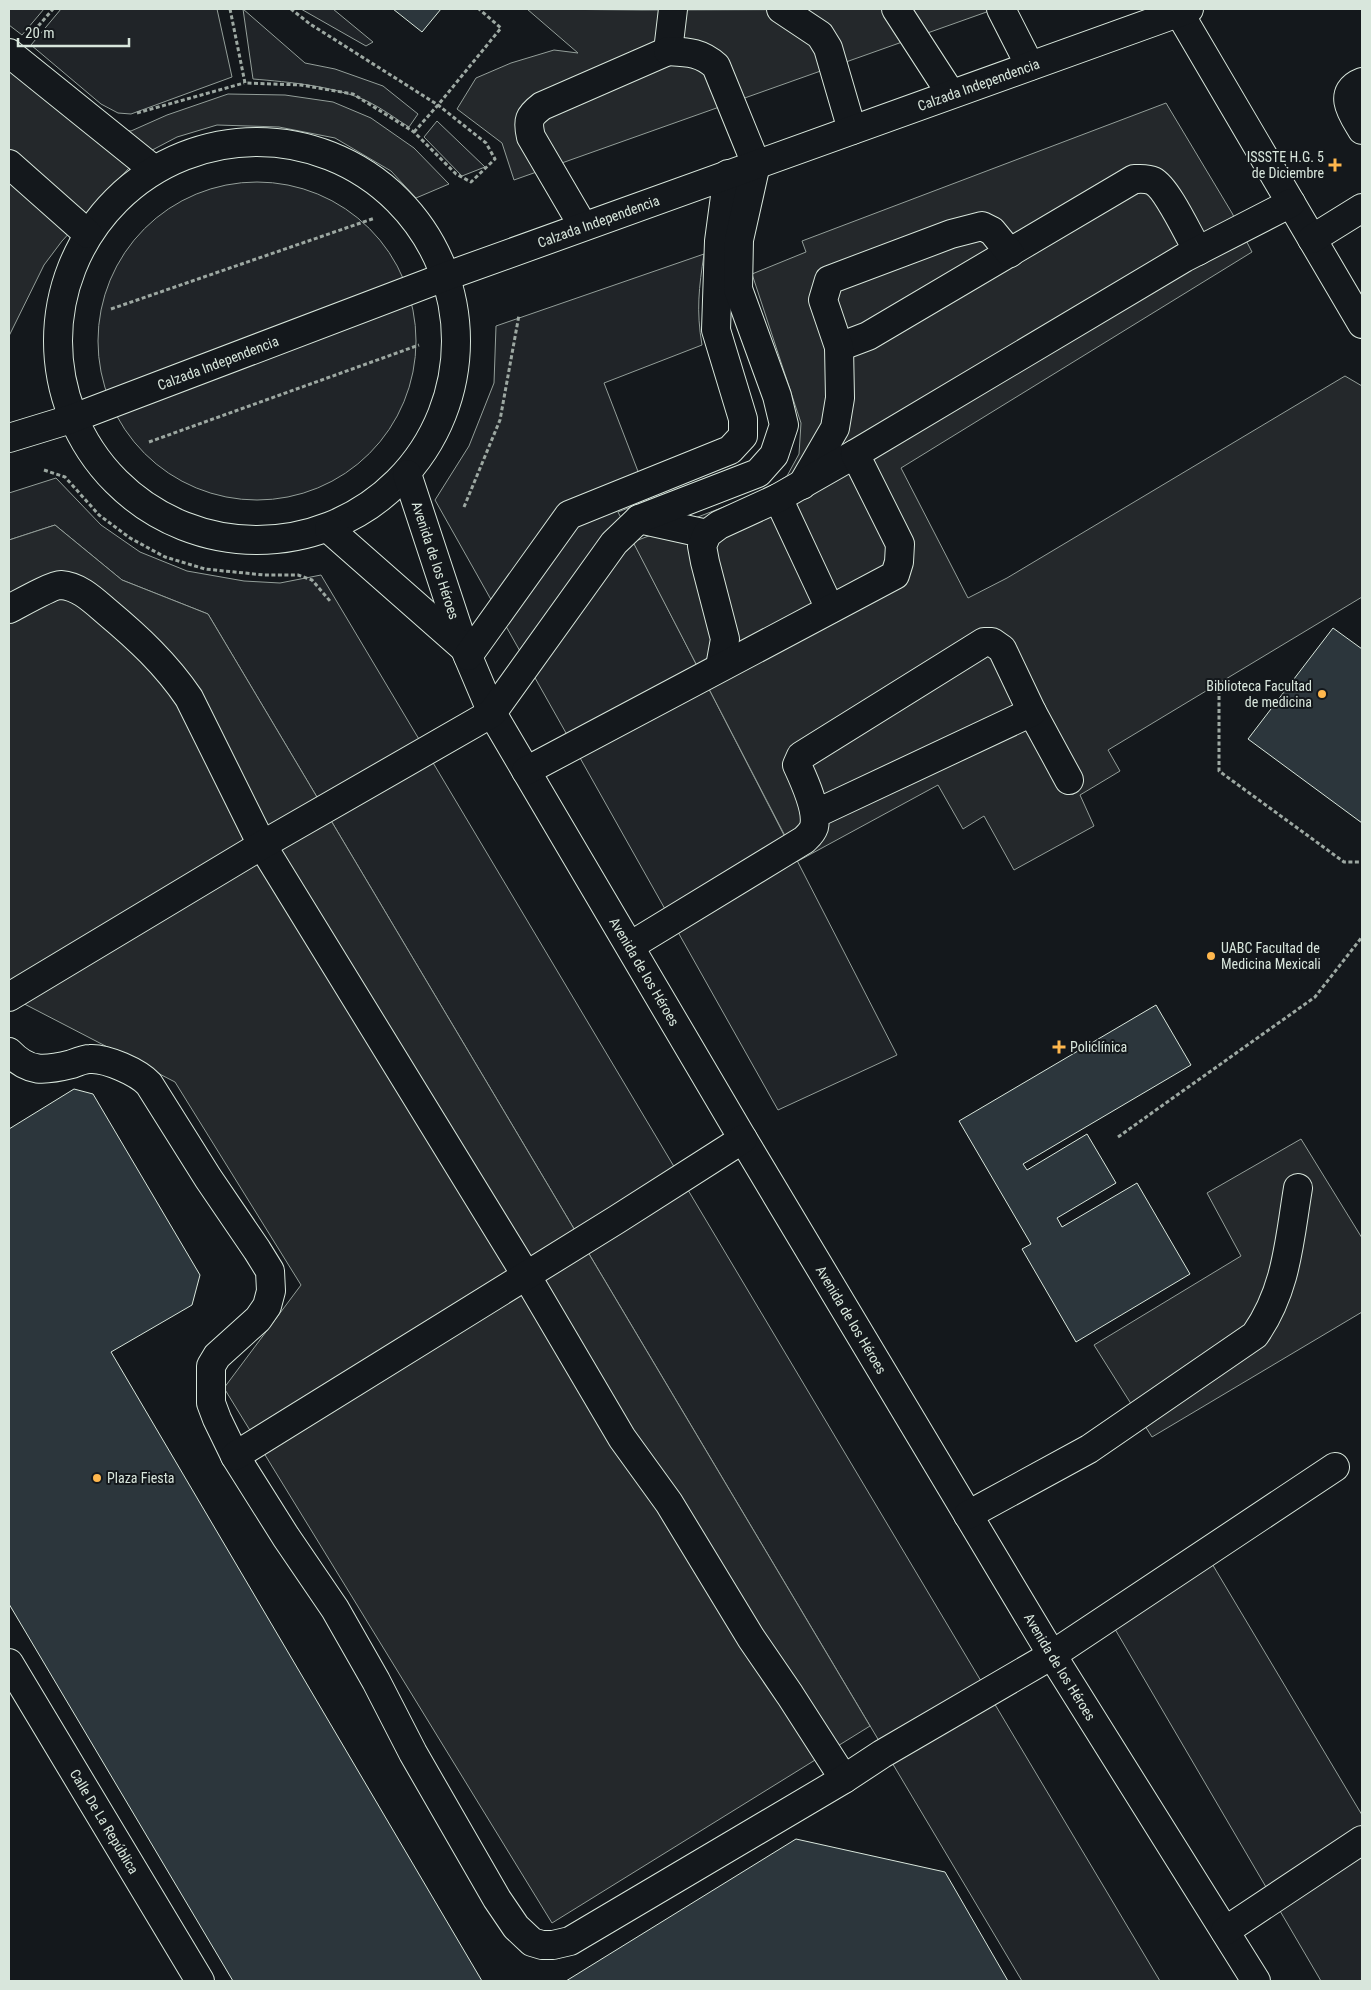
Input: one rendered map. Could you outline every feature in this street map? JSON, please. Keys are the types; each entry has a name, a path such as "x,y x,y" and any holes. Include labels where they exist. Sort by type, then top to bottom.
{"street":[{"path":"668,51 673,9"},
{"path":"781,9 820,35 828,48 852,130"},
{"path":"896,9 951,94"},
{"path":"1001,9 1030,66"},
{"path":"1182,10 1312,239 1359,311"},
{"name":"Calzada Independencia","path":"9,438 71,418 583,226 1182,10"},
{"path":"9,997 262,845 492,714 614,543 639,519 758,473 774,455 784,425 777,396 738,289 739,240 756,164 716,66 707,57 691,52 668,51 542,106 532,114 528,124 531,137 583,226"},
{"path":"9,53 153,169"},
{"path":"1362,82 1356,84 1350,94 1348,106 1362,130"},
{"path":"267,140 326,152 378,180 419,223 447,276 457,331 454,380 437,430 407,474 329,529 269,542 208,537 150,512 99,465 71,418 57,356 62,293 88,234 153,169 208,146 267,140"},
{"path":"9,164 88,234"},
{"path":"466,652 569,515 730,450 743,436 743,419 716,330 719,241 728,174"},
{"path":"838,347 868,336 1010,254 1134,179 1144,178 1154,181 1166,194 1198,251"},
{"path":"720,667 725,639 702,546 707,534 719,525 802,485 1198,251 1291,203"},
{"path":"1312,239 1362,208"},
{"path":"802,485 835,428 840,398 838,347 823,300 829,280 951,234 982,226 992,231 1010,254"},
{"path":"526,771 895,575 899,562 900,544 855,454"},
{"name":"Avenida de los Héroes","path":"407,474 466,652 492,714 1052,1656 1256,1981"},
{"path":"778,498 830,609"},
{"path":"639,519 707,534"},
{"name":"Avenida de los Héroes","path":"329,529 466,652"},
{"path":"9,609 59,585 69,586 88,597 144,643 177,680 189,698 262,845 526,1275 622,1438 669,1503 751,1638 844,1779"},
{"path":"630,946 804,840 814,828 815,814 797,765 801,756 984,642 992,642 1002,649 1032,712 1069,780"},
{"path":"815,814 1032,712"},
{"path":"9,1052 25,1066 34,1069 45,1070 91,1058 134,1071 142,1076 270,1271 271,1291 267,1306 258,1319 217,1356 211,1366 211,1403 235,1456 286,1537 335,1609 376,1681 413,1753 497,1899 516,1927 532,1942 542,1945 553,1945 570,1941 844,1779 882,1754 1052,1656 1335,1467"},
{"path":"235,1456 743,1139"},
{"path":"968,1515 1089,1449 1255,1336 1266,1320 1277,1296 1291,1238 1298,1188"},
{"name":"Calle De La República","path":"9,1663 200,1981"},
{"path":"1225,1931 1362,1840"}],"path":[{"path":"30,35 53,9"},
{"path":"230,9 245,83"},
{"path":"132,114 245,83 301,86 353,94 414,132 456,174 471,182 495,159 486,143 438,105 310,24 291,9"},
{"path":"414,132 501,28 480,9"},
{"path":"111,309 375,218"},
{"path":"464,506 500,420 519,315"},
{"path":"149,442 419,345"},
{"path":"44,470 65,478 99,515 130,538 165,557 206,569 264,575 298,575 312,580 330,601"},
{"path":"1219,683 1219,771 1344,862 1362,862"},
{"path":"1118,1136 1314,997 1362,937"}],"shaded area":[{"path":"9,9 44,9 22,35 9,25"},
{"path":"61,9 217,9 232,77 131,114 118,113 101,104 31,45"},
{"path":"243,9 305,63 335,69 383,86 418,114 409,127 369,102 342,92 327,88 253,79"},
{"path":"301,9 333,9 373,42 366,46"},
{"path":"527,9 995,9 514,180 502,143 457,109 476,78 511,63 554,50 578,53"},
{"path":"9,44 118,130 131,131 167,115 228,94 285,95 333,102 371,118 414,148 449,184 416,198 391,171 335,138 279,127 217,125 177,137 139,157 62,241 44,265 9,336"},
{"path":"1166,103 1232,213 1252,252 901,468 968,598 1007,578 1345,376 1362,386 1362,597 1108,750 1120,771 1080,795 1094,826 1014,870 984,816 963,829 938,785 798,861 633,542 760,493 787,476 799,454 801,423 752,274 806,252 802,241"},
{"path":"437,121 485,167 462,176 424,137"},
{"path":"257,182 288,185 318,194 358,218 380,240 404,280 413,310 416,341 413,372 404,402 380,442 358,464 318,488 288,497 257,500 226,497 196,488 156,464 134,442 110,402 101,372 98,341 101,310 110,280 134,240 156,218 196,194 226,185"},
{"path":"704,254 699,299 702,345 604,383 649,500 618,512 897,1055 778,1110 435,500 469,446 494,383 496,326"},
{"path":"56,478 101,525 140,552 187,571 244,581 280,583 321,575 1160,1981 1022,1981 208,614 122,580 55,525 9,540 9,493"},
{"path":"55,525 122,580 208,614 870,1726 552,1923 224,1388 301,1285 175,1082 9,996 9,540"},
{"path":"1301,1139 1362,1238 1362,1312 1152,1437 1094,1345 1241,1256 1207,1193"},
{"path":"1208,1557 1362,1815 1362,1981 1321,1981 1112,1624"}],"building":[{"path":"393,9 441,9 422,32"},
{"name":"Biblioteca Facultad de medicina","path":"1333,628 1362,649 1362,823 1248,739"},
{"path":"1156,1005 1191,1065 1023,1164 1027,1170 1087,1134 1116,1183 1057,1218 1062,1227 1137,1183 1190,1274 1076,1342 1022,1249 1031,1244 959,1121"},
{"name":"Plaza Fiesta","path":"74,1089 93,1094 200,1275 192,1305 111,1352 482,1981 233,1981 9,1604 9,1129"},
{"path":"796,1839 945,1872 1008,1981 566,1981"}],"place":[{"name":"ISSSTE H.G. 5 de Diciembre","path":"1335,165"},
{"name":"Biblioteca Facultad de medicina","path":"1322,694"},
{"name":"UABC Facultad de Medicina Mexicali","path":"1211,956"},
{"name":"Policlínica","path":"1059,1047"},
{"name":"Plaza Fiesta","path":"97,1478"}]}
